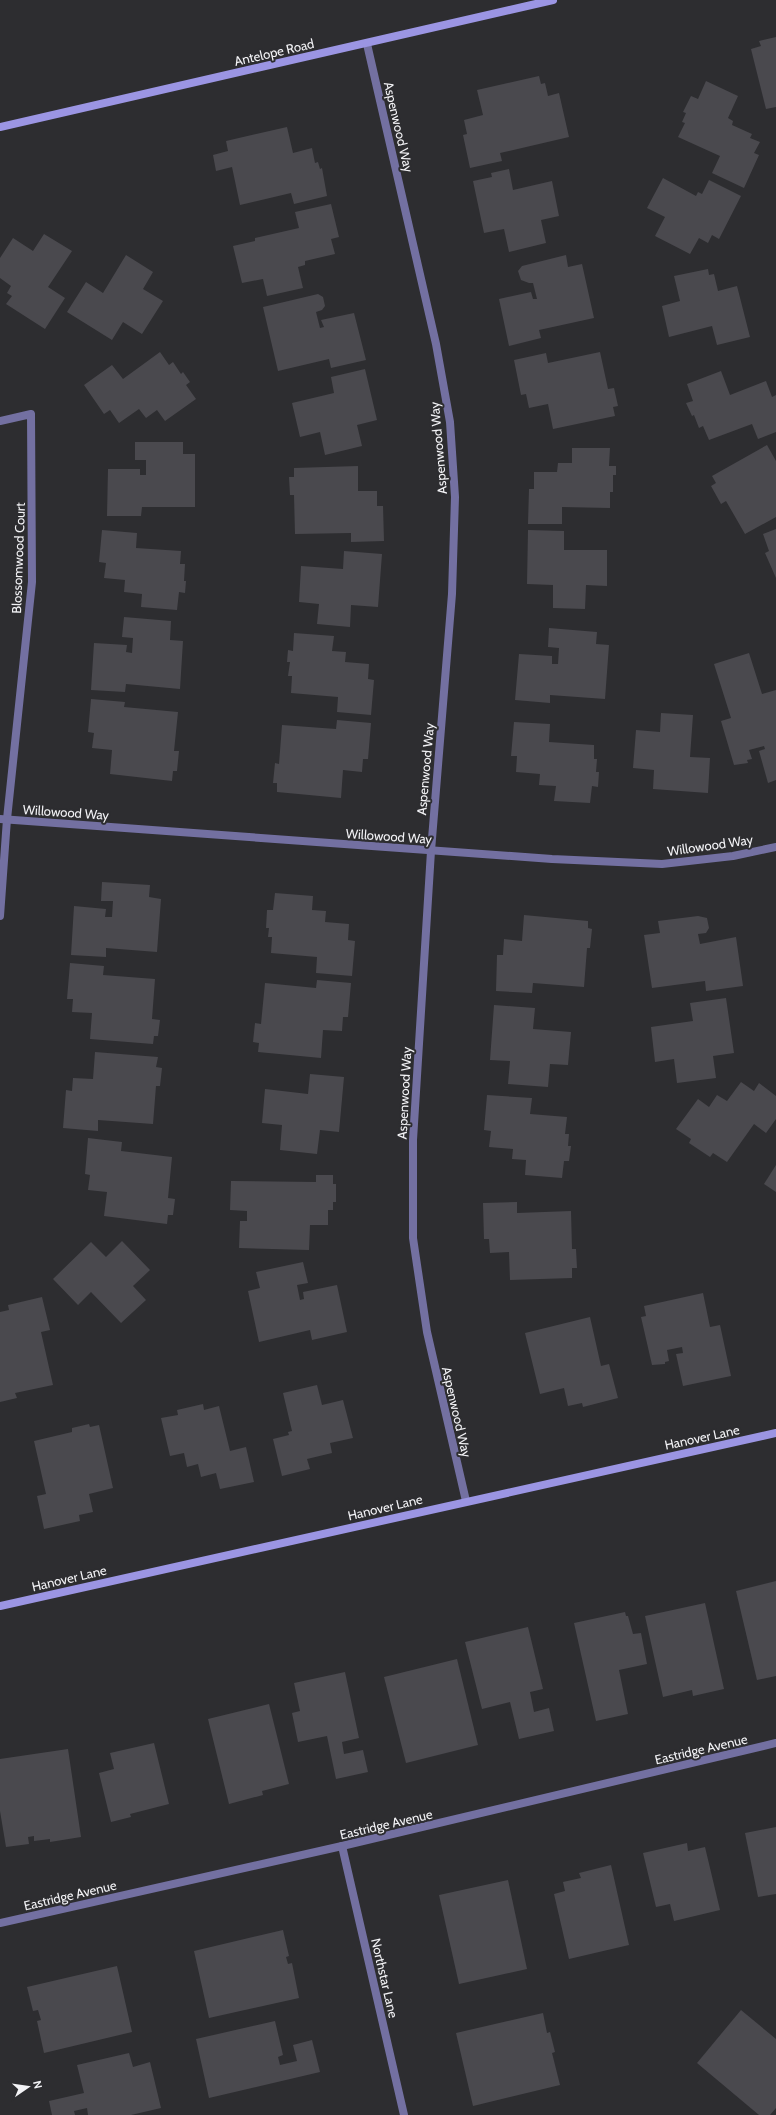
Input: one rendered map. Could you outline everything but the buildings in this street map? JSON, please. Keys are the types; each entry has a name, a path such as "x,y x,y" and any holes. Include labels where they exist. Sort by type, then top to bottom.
{"street":[{"name":"Antelope Road","path":"0,127 554,0"},
{"name":"Aspenwood Way","path":"367,44 436,344 450,422 455,497 452,594 431,851 413,1140 413,1238 427,1332 466,1501"},
{"name":"Blossomwood Court","path":"0,421 31,414 32,582 3,819 0,916"},
{"name":"Willowood Way","path":"3,819 431,851 662,864 733,856 776,847"},
{"name":"Hanover Lane","path":"0,1606 776,1433"},
{"name":"Eastridge Avenue","path":"0,1923 342,1846 776,1743"},
{"name":"Northstar Lane","path":"342,1846 404,2115"}]}
